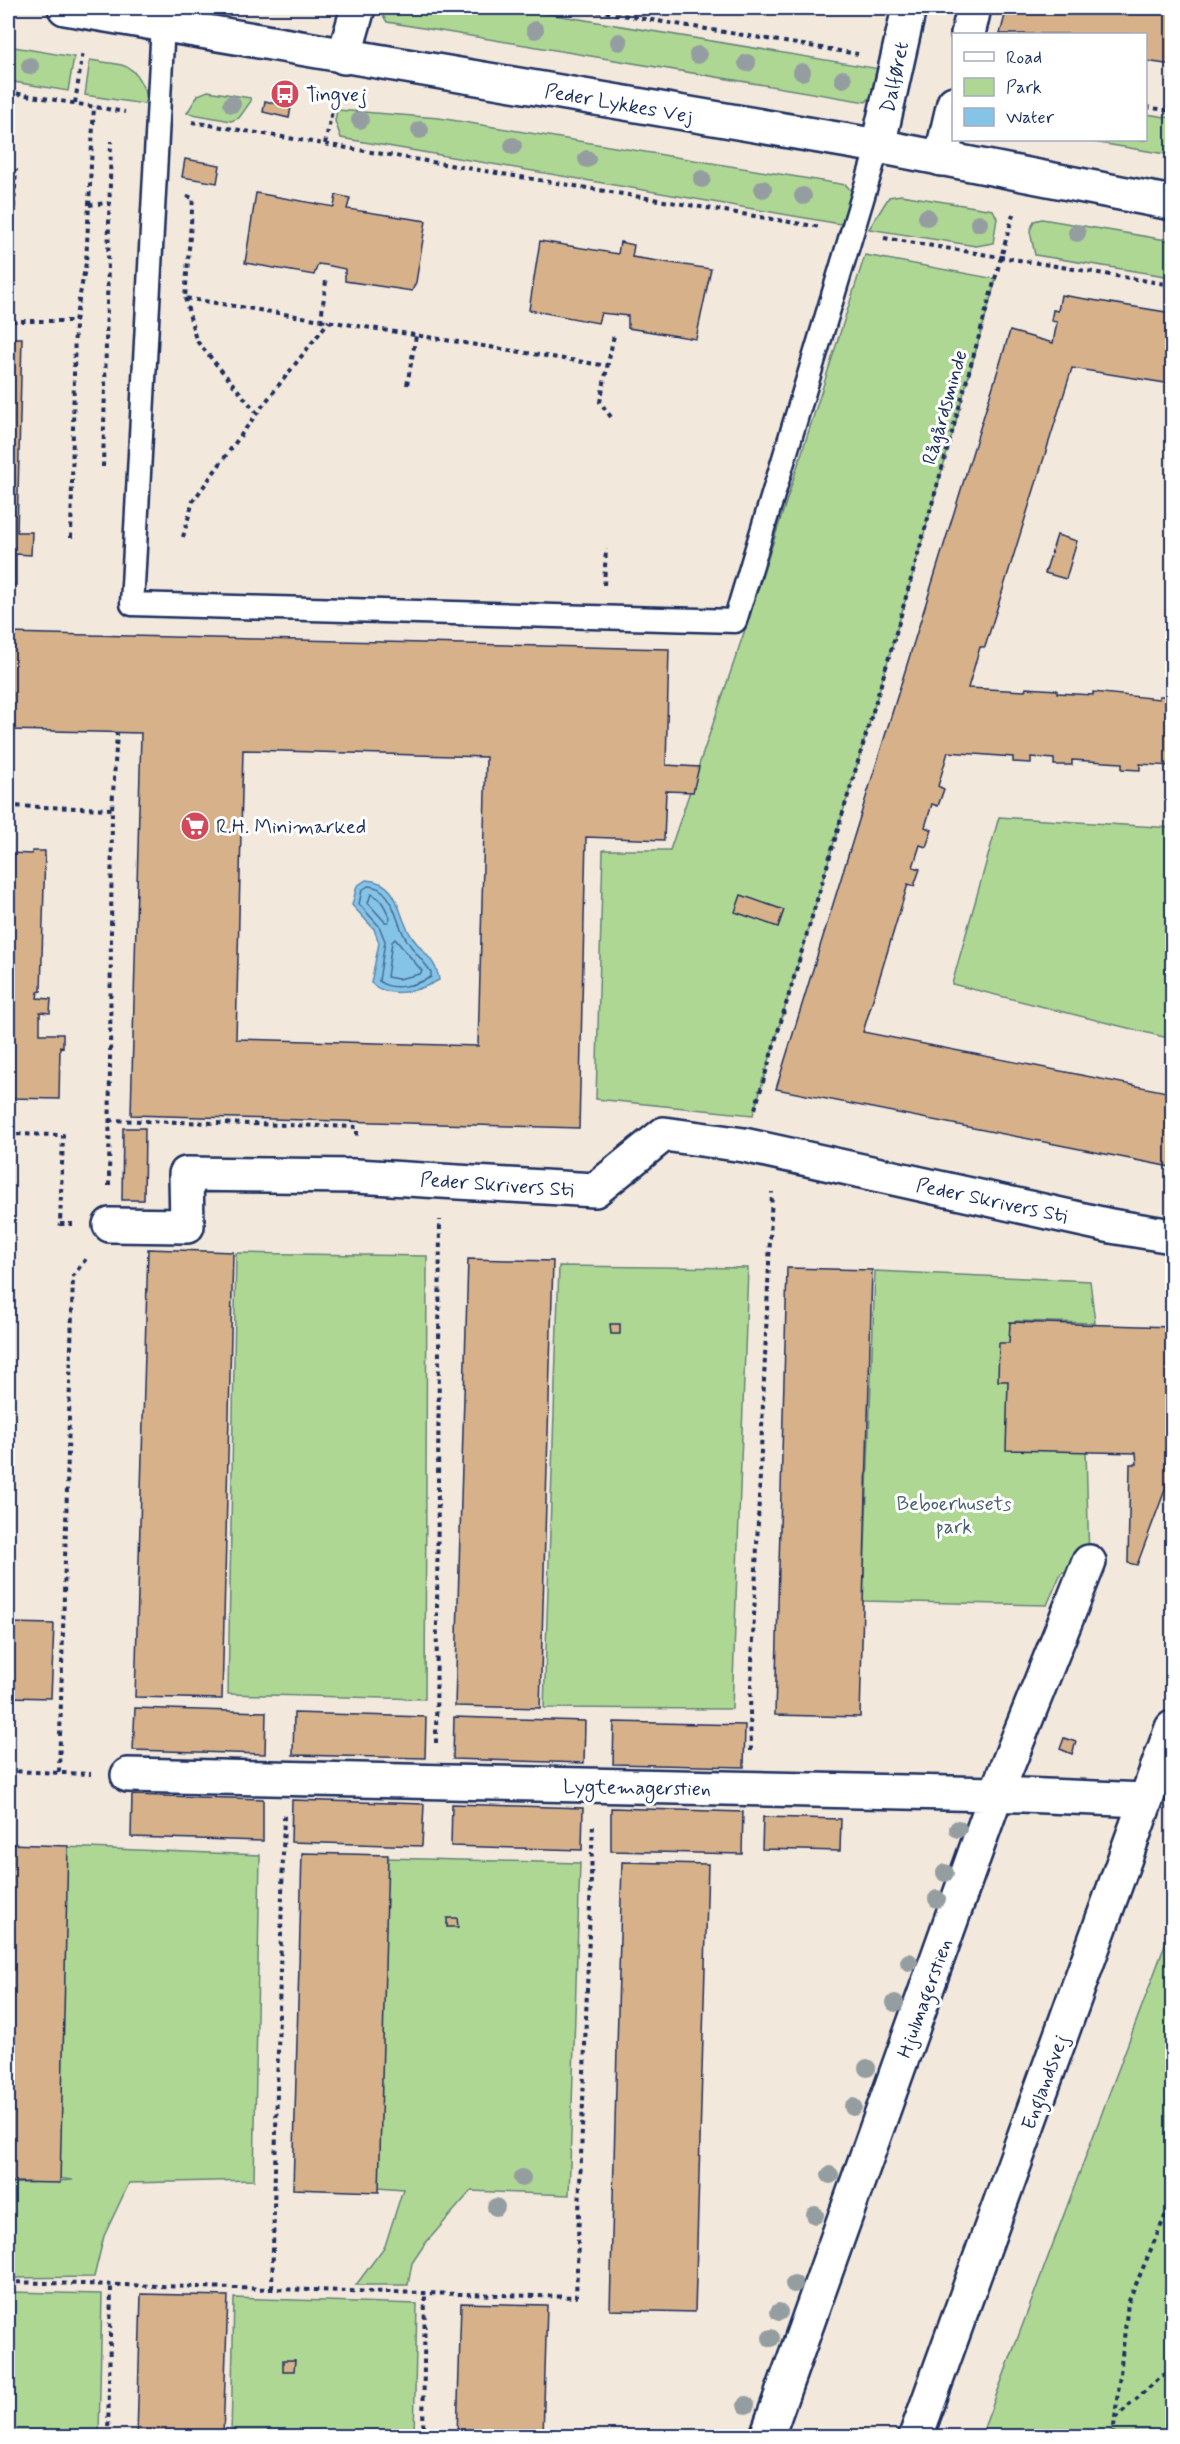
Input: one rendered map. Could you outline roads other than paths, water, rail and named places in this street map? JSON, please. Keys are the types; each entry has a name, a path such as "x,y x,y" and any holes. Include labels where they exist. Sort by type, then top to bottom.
{"street":[{"path":"344,57 358,8"},
{"name":"Dalføret","path":"878,146 909,8"},
{"path":"969,33 974,8"},
{"name":"Peder Lykkes Vej","path":"77,10 878,146 1023,176 1173,203"},
{"path":"941,159 952,112"},
{"name":"Peder Skrivers Sti","path":"110,1225 187,1226 186,1174 356,1176 595,1190 664,1134 759,1149 1111,1226 1173,1236"},
{"name":"Hjulmagerstien","path":"767,2436 996,1794 1089,1562"},
{"name":"Englandsvej","path":"916,2436 1173,1728"},
{"name":"Lygtemagerstien","path":"128,1775 996,1794 1145,1800"}],"lane":[{"path":"163,24 132,604 735,621 878,146"}],"water":[{"path":"366,880 378,882 392,893 407,928 432,962 439,980 423,988 405,992 387,991 371,983 379,943 374,929 352,905 357,886"}],"place":[{"name":"Tingvej","path":"285,94"},
{"name":"R.H. Minimarked","path":"195,826"}],"park label":[{"name":"Beboerhusets park","path":"954,1514"}]}
